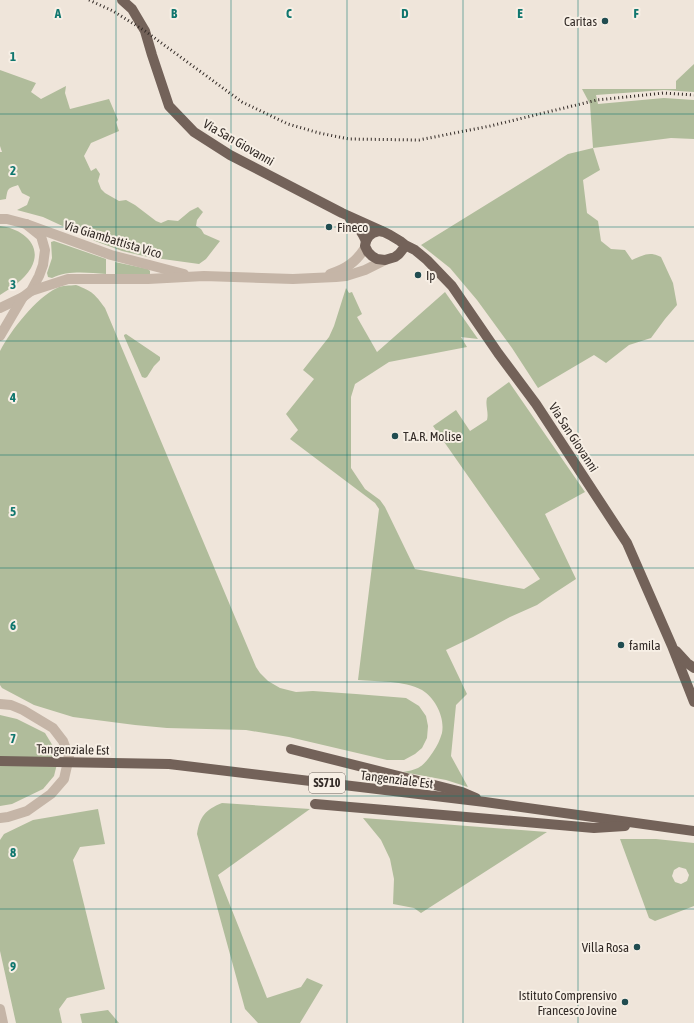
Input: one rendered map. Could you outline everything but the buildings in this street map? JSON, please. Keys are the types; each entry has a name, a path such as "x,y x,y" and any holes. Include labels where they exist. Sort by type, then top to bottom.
{"main road":[{"name":"Via San Giovanni","path":"122,0 132,9 145,32 169,106 194,132 230,155 342,213 384,232"},
{"name":"Via San Giovanni","path":"342,213 356,224 362,232 366,244"},
{"path":"379,231 384,232 396,237 404,245 404,249 399,254 385,260 377,259 372,256 366,244 369,236 373,233 379,231"},
{"name":"Via San Giovanni","path":"404,245 415,250 427,260 452,286 498,353 536,404 627,543 672,646 694,702"},
{"path":"399,254 411,255 427,260"},
{"name":"Via San Giovanni","path":"672,646 687,663 694,668"},
{"path":"291,749 462,792 485,802"},
{"name":"Tangenziale Est","path":"0,761 169,764 485,802 694,831"},
{"path":"314,804 594,828 649,825"}],"street":[{"name":"Via Giambattista Vico","path":"0,219 7,219 26,224 111,255 194,276"},
{"path":"0,336 39,276 43,265 45,250 41,236 26,224"},
{"name":"Via Giambattista Vico","path":"314,278 336,272 347,267 360,257 366,244"},
{"name":"Via Giambattista Vico","path":"0,308 27,294 68,279 136,279 194,276 293,279 336,277 346,276 365,270 385,260"},
{"path":"0,697 11,705 23,710 54,728 63,742 69,757 64,779 51,794 27,811 4,817 0,826"},
{"path":"0,704 11,705"},
{"path":"0,1009 3,1023"}],"green space":[{"path":"694,64 694,92 664,90 596,95 598,104 664,98 694,100 694,139 671,138 593,148 590,104 582,89 676,89 676,81"},
{"path":"0,70 36,83 31,92 41,99 66,86 65,93 70,109 109,99 118,120 116,122 119,131 91,143 84,156 91,171 96,168 100,174 98,181 101,189 119,201 126,200 135,205 156,221 161,223 168,220 178,221 190,211 198,207 203,212 197,220 196,226 201,229 204,234 220,241 206,259 199,264 148,257 122,251 95,241 43,217 17,210 27,205 30,197 22,193 18,185 9,189 6,199 0,200 0,152 2,152 0,146"},
{"path":"593,148 600,170 583,180 587,213 598,221 601,241 611,249 625,250 632,260 643,255 650,254 661,257 673,283 677,305 651,338 629,345 606,363 594,355 538,388 512,348 477,300 450,268 421,245 568,154"},
{"path":"0,226 8,227 22,234 28,239 35,252 31,268 25,276 0,295"},
{"path":"54,241 106,259 106,274 72,273 58,275 52,278 48,277 47,273 52,258 51,242"},
{"path":"115,262 148,269 150,274 115,274"},
{"path":"76,285 93,294 105,308 256,667 260,673 268,681 280,688 296,692 313,691 406,698 419,706 426,716 428,726 427,738 422,748 415,754 404,760 387,760 289,737 246,730 167,728 73,717 34,705 2,688 0,685 0,351 17,324 41,299 59,287"},
{"path":"346,288 349,293 352,292 362,314 357,317 377,352 445,292 478,339 461,337 467,347 389,362 355,384 351,397 351,468 365,489 380,500 385,507 415,569 524,589 540,579 433,426 456,410 470,431 487,420 487,398 509,382 585,492 545,514 576,579 537,605 510,617 446,650 467,694 456,705 451,756 468,787 446,780 403,772 418,768 428,759 436,747 443,727 438,708 427,693 422,690 407,684 358,680 379,509 375,503 290,439 298,430 286,414 314,379 303,370 329,337"},
{"path":"126,334 160,357 160,360 145,378 142,377 124,336"},
{"path":"0,715 17,719 45,733 59,756 54,776 43,789 12,804 0,806"},
{"path":"222,803 310,809 218,875 267,998 301,987 307,978 323,985 300,1023 258,1023 245,1009 197,834 204,814 211,808"},
{"path":"98,809 105,844 80,847 73,860 105,989 67,998 59,1009 62,1023 16,1023 0,951 0,840 4,834 33,820"},
{"path":"363,818 547,832 421,913 414,908 393,904 394,879 390,859 381,840"},
{"path":"620,839 656,839 694,843 694,906 655,921 649,918","holes":["679,867 686,869 689,875 687,881 681,884 675,882 672,876 674,870"]},
{"path":"108,1010 119,1023 82,1023 80,1014"}],"railway":[{"path":"89,0 113,11 145,31 242,102 288,124 319,133 349,139 419,140 490,126 597,100 664,93 694,95"}],"place":[{"name":"Caritas","path":"605,21"},
{"name":"Fineco","path":"329,227"},
{"name":"Ip","path":"418,275"},
{"name":"T.A.R. Molise","path":"395,436"},
{"name":"famila","path":"621,645"},
{"name":"Villa Rosa","path":"637,947"},
{"name":"Istituto Comprensivo Francesco Jovine","path":"625,1002"}]}
